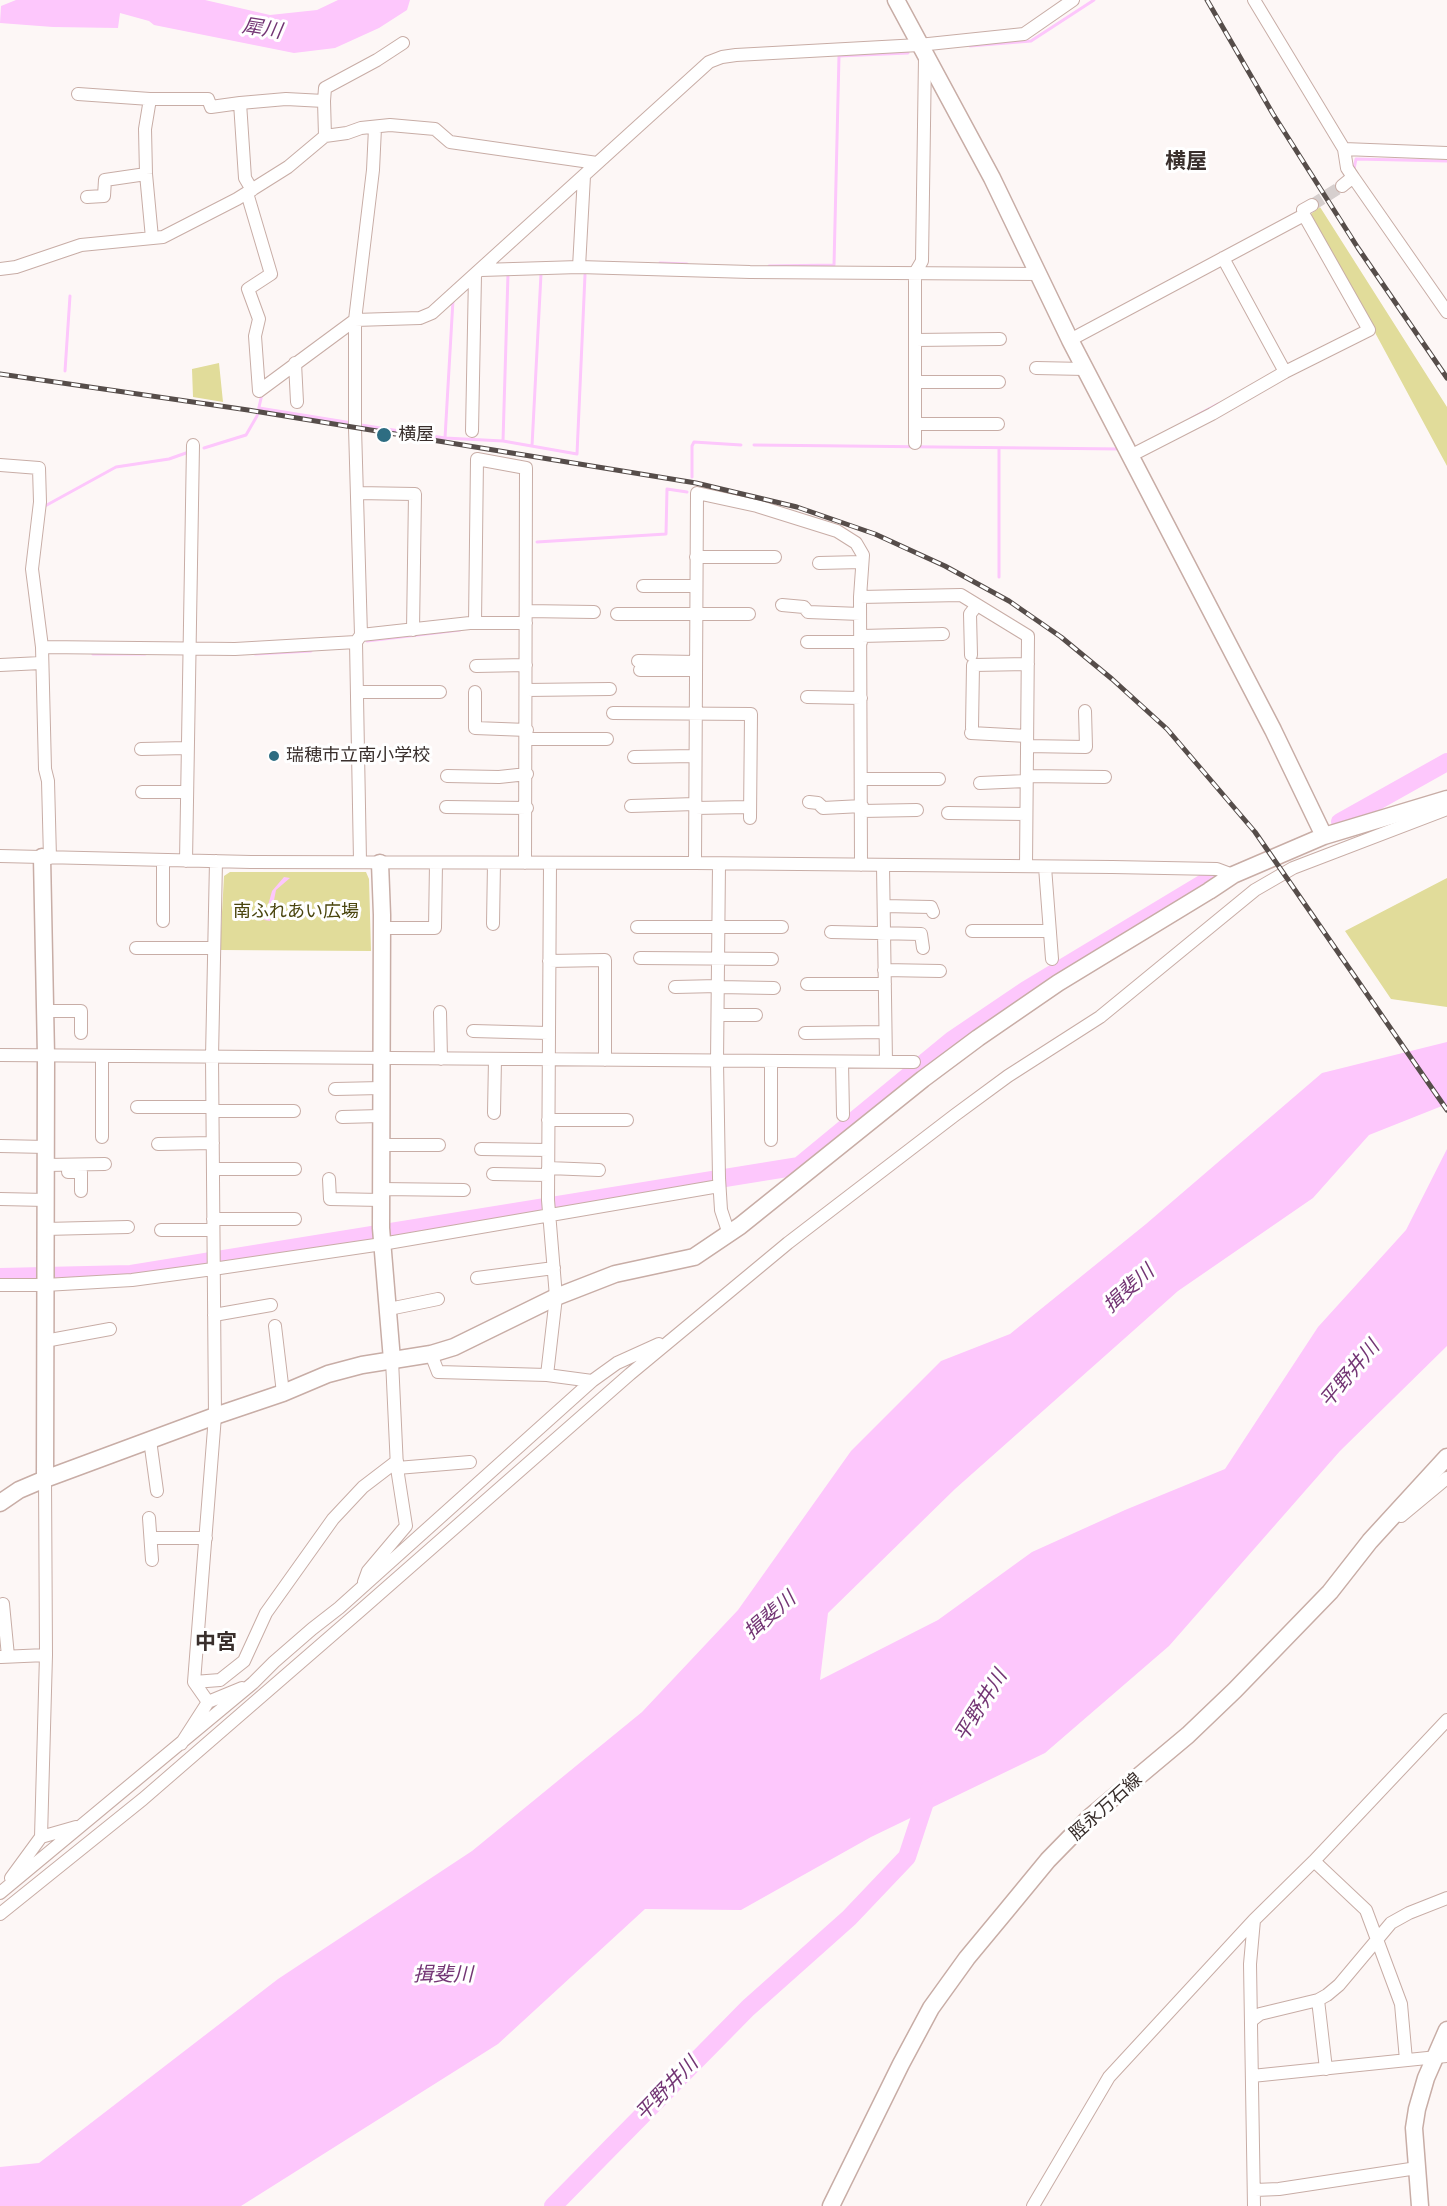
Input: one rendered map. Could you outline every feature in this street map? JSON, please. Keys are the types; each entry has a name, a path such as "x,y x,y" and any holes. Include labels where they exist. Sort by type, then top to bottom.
{"street":[{"path":"896,0 922,51 947,91 1070,340 1273,730 1324,836"},
{"path":"240,103 245,178 271,274 248,289 259,319 255,336 259,391 355,320 420,318 432,313 709,62 722,57 922,51 1024,34 1073,0"},
{"path":"1254,0 1344,149 1347,168 1447,312"},
{"path":"326,136 324,101 326,88 404,43"},
{"path":"915,443 915,273 922,261 922,51"},
{"path":"78,94 150,99 208,99 211,107 286,99 324,101"},
{"path":"150,99 145,129 146,174 152,238"},
{"path":"0,269 16,267 81,245 164,237 288,167 326,136 361,128 390,125 435,129 450,142 597,163"},
{"path":"360,861 355,320 373,170 375,128"},
{"path":"1344,149 1447,153"},
{"path":"87,197 104,196 105,180 146,174"},
{"path":"579,267 584,176"},
{"path":"1342,186 1353,177"},
{"path":"1070,340 1308,210 1369,330 1285,372 1132,456"},
{"path":"1223,258 1285,372"},
{"path":"478,272 579,267 1038,274"},
{"path":"472,431 478,272"},
{"path":"915,340 1000,339"},
{"path":"295,363 297,402"},
{"path":"1036,368 1085,369"},
{"path":"915,382 999,382"},
{"path":"915,424 998,424"},
{"path":"186,861 193,446"},
{"path":"475,623 477,459 526,468 527,808 525,863"},
{"path":"0,465 39,468 40,502 32,569 42,647 46,857 46,1655 41,1837 0,1893"},
{"path":"357,493 415,494 412,630"},
{"path":"695,863 694,712 697,493 757,506 837,531 856,543 863,555 860,597 861,865"},
{"path":"696,557 775,557"},
{"path":"819,564 862,562"},
{"path":"644,582 696,582"},
{"path":"860,597 961,595 1028,636 1026,866"},
{"path":"782,605 804,607 808,612 860,614"},
{"path":"971,655 970,614 977,605"},
{"path":"42,647 190,650 293,647 412,630 594,612"},
{"path":"617,614 749,614"},
{"path":"807,642 943,634"},
{"path":"0,665 41,663"},
{"path":"1028,664 973,665 971,731 1027,741 1086,747 1085,711"},
{"path":"476,666 526,665"},
{"path":"639,665 696,666"},
{"path":"526,690 610,689"},
{"path":"357,692 440,692"},
{"path":"475,692 474,728 527,734 607,738"},
{"path":"807,698 861,698"},
{"path":"613,713 751,714 749,812 695,806 631,806"},
{"path":"141,749 187,748"},
{"path":"634,757 695,756"},
{"path":"447,776 499,777 527,774"},
{"path":"980,783 1105,777"},
{"path":"862,779 939,779"},
{"path":"142,792 187,792"},
{"path":"0,1503 19,1490 45,1479 283,1393 328,1374 431,1354 454,1347 555,1297 615,1274 694,1257 729,1234 923,1079 978,1038 1058,983 1233,875 1324,836 1447,799"},
{"path":"808,802 818,803 823,808 917,810"},
{"path":"446,807 527,808"},
{"path":"0,1914 143,1799 675,1336 788,1243 954,1115 1008,1076 1100,1017 1255,890 1293,867 1447,809"},
{"path":"948,813 1026,814"},
{"path":"0,856 163,861 1026,866 1218,869 1233,875"},
{"path":"163,861 163,921"},
{"path":"208,1702 194,1682 215,1416 212,1057 216,861"},
{"path":"361,1588 368,1571 406,1526 397,1464 389,1309 382,1236 380,863"},
{"path":"382,928 435,928 436,863"},
{"path":"493,924 494,863"},
{"path":"547,1375 555,1297 548,1172 550,864"},
{"path":"720,864 717,1062 719,1186 721,1210 729,1234"},
{"path":"883,866 886,1062"},
{"path":"1045,867 1052,959"},
{"path":"884,906 931,907 933,912"},
{"path":"638,927 782,927"},
{"path":"831,929 884,928 921,934 923,948"},
{"path":"972,931 1050,931"},
{"path":"136,948 213,948"},
{"path":"640,958 772,959"},
{"path":"549,962 605,960 605,1060"},
{"path":"884,970 940,971"},
{"path":"807,984 885,984"},
{"path":"675,987 774,988"},
{"path":"45,1011 81,1011 81,1033"},
{"path":"440,1012 441,1059"},
{"path":"718,1015 756,1015"},
{"path":"473,1031 548,1033"},
{"path":"805,1033 885,1032"},
{"path":"0,1055 914,1062"},
{"path":"102,1056 102,1137"},
{"path":"494,1113 495,1059"},
{"path":"771,1062 771,1140"},
{"path":"842,1062 843,1115"},
{"path":"334,1089 381,1088"},
{"path":"137,1107 294,1111"},
{"path":"342,1117 381,1116"},
{"path":"548,1120 627,1120"},
{"path":"158,1144 213,1143"},
{"path":"381,1145 439,1145"},
{"path":"0,1146 46,1147"},
{"path":"481,1149 548,1150"},
{"path":"46,1168 105,1164"},
{"path":"46,1168 81,1172 81,1191"},
{"path":"213,1169 295,1169"},
{"path":"493,1174 599,1170"},
{"path":"329,1179 330,1199 464,1190"},
{"path":"0,1285 132,1280 213,1269 382,1236 550,1215 719,1186"},
{"path":"0,1199 46,1200"},
{"path":"161,1230 295,1219"},
{"path":"45,1228 128,1227"},
{"path":"477,1278 554,1268"},
{"path":"389,1309 438,1299"},
{"path":"214,1315 271,1305"},
{"path":"275,1326 283,1393"},
{"path":"45,1341 110,1329"},
{"path":"0,1893 253,1683 592,1381 617,1363 675,1336"},
{"path":"431,1354 438,1372 547,1375 592,1381"},
{"path":"150,1440 157,1491"},
{"name":"脛永万石線","path":"831,2206 931,2008 973,1950 1048,1860 1090,1817 1188,1735 1330,1592 1370,1541 1447,1457"},
{"path":"194,1682 220,1680 244,1661 266,1612 333,1519 363,1487 397,1464 470,1462"},
{"path":"1370,1541 1447,1478"},
{"path":"149,1518 152,1560"},
{"path":"152,1538 206,1538"},
{"path":"3,1604 4,1656 46,1655"},
{"path":"279,1658 336,1632"},
{"path":"181,1744 208,1702 253,1683"},
{"path":"1033,2206 1109,2077 1254,1920 1314,1861 1447,1720"},
{"path":"41,1837 80,1826"},
{"path":"1314,1861 1366,1910 1401,2004 1406,2060"},
{"path":"1251,2021 1260,2014 1318,2000 1339,1985 1391,1923 1447,1898"},
{"path":"1254,1920 1250,1964 1254,2206"},
{"path":"1318,2000 1326,2069"},
{"path":"1420,2206 1414,2128 1417,2109 1441,2057 1447,2030"},
{"path":"1252,2076 1441,2057"},
{"path":"1255,2190 1417,2168"}],"green space":[{"path":"1320,207 1447,407 1447,466 1311,214"},
{"path":"219,363 223,402 193,397 192,369"},
{"name":"南ふれあい広場","path":"230,872 366,872 369,879 371,951 220,950 224,876"},
{"path":"1447,878 1447,1007 1391,999 1345,931"}],"water":[{"name":"犀川","path":"16,0 205,0 270,15 317,10 338,0 410,0 407,10 379,28 335,48 294,53 154,25 149,21 120,13 118,28 0,23 1,6"},
{"path":"284,877 290,878 276,890 270,921 264,920 272,891"},
{"name":"揖斐川","path":"1447,1042 1447,1104 1369,1135 1313,1198 1178,1291 955,1489 828,1613 820,1680 938,1620 1032,1552 1125,1510 1225,1469 1318,1327 1406,1230 1447,1149 1447,1346 1340,1451 1169,1646 1045,1753 871,1837 741,1910 645,1909 498,2044 241,2206 0,2206 0,2167 39,2163 278,1979 472,1851 642,1712 738,1610 851,1451 941,1361 1010,1334 1146,1224 1322,1073"}],"waterway":[{"path":"970,46 1031,41 1094,0"},
{"path":"769,266 834,265 839,56 908,53"},
{"path":"1354,169 1356,159 1447,161"},
{"path":"660,263 687,264"},
{"path":"503,441 508,274"},
{"path":"532,446 541,274"},
{"path":"361,425 445,438 503,441 577,454 585,275"},
{"path":"65,371 70,296"},
{"path":"445,438 453,300"},
{"path":"204,448 246,435 257,416 262,394"},
{"path":"1192,418 1218,404"},
{"path":"259,408 352,423"},
{"path":"692,477 694,442 741,445"},
{"path":"754,445 1121,449"},
{"path":"999,448 999,577"},
{"path":"45,506 116,467 169,459 186,453"},
{"path":"537,542 666,534 667,489 687,492"},
{"path":"367,641 460,630"},
{"path":"255,654 311,651"},
{"path":"93,654 145,654"},
{"path":"1340,822 1447,762"},
{"path":"0,1277 131,1274 799,1166 952,1040 1026,990 1212,878"},
{"name":"平野井川","path":"553,2206 748,2008 849,1918 907,1857 929,1790"}],"tunnel":[{"path":"1312,205 1342,186"}],"railway":[{"path":"1207,0 1273,114 1358,248 1447,378"},
{"path":"0,374 248,410 696,483 797,507 875,534 945,566 1009,601 1061,637 1167,729 1255,832 1447,1110"}],"place":[{"name":"横屋","path":"384,435"},
{"name":"瑞穂市立南小学校","path":"274,756"}],"district":[{"name":"横屋","path":"1186,162"},
{"name":"中宮","path":"216,1643"}]}
